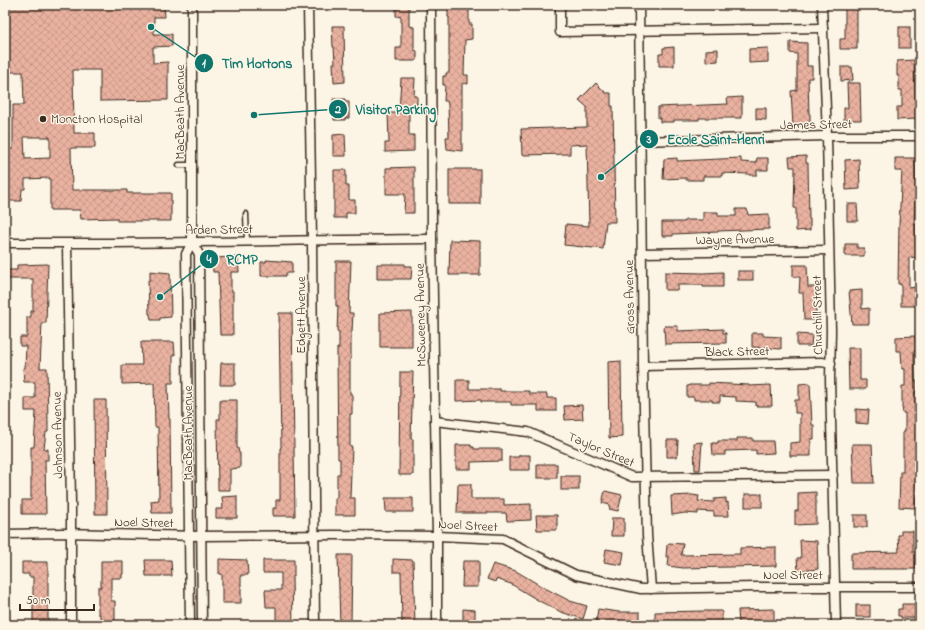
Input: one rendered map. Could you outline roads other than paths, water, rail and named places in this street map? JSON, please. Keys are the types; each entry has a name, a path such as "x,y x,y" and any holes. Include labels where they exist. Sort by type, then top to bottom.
{"street":[{"name":"MacBeath Avenue","path":"190,625 186,254 192,242 192,5"},
{"name":"Edgett Avenue","path":"308,5 312,240 315,625"},
{"name":"McSweeney Avenue","path":"431,5 432,239 437,625"},
{"path":"560,5 560,32 823,28"},
{"name":"Gross Avenue","path":"639,5 643,366 651,589"},
{"name":"Churchill Street","path":"822,5 827,136 830,379 836,625"},
{"name":"James Street","path":"640,141 827,136 920,136"},
{"name":"Arden Street","path":"5,243 67,244 432,239"},
{"name":"MacBeath Avenue","path":"192,242 199,254 202,625"},
{"name":"Johnson Avenue","path":"67,244 71,625"},
{"name":"Wayne Avenue","path":"642,253 828,250"},
{"path":"187,343 200,344"},
{"name":"Black Street","path":"643,366 822,362 831,364"},
{"name":"Taylor Street","path":"435,421 528,432 632,477 833,475"},
{"name":"Noel Street","path":"5,534 437,536 503,539 576,575 641,589 920,587"}],"lane":[{"path":"179,165 192,165"},
{"path":"246,214 247,241"}],"place":[{"name":"Tim Hortons","path":"151,27"},
{"name":"Visitor Parking","path":"254,115"},
{"name":"Moncton Hospital","path":"43,119"},
{"name":"Ecole Saint-Henri","path":"601,177"},
{"name":"RCMP","path":"160,297"}]}
